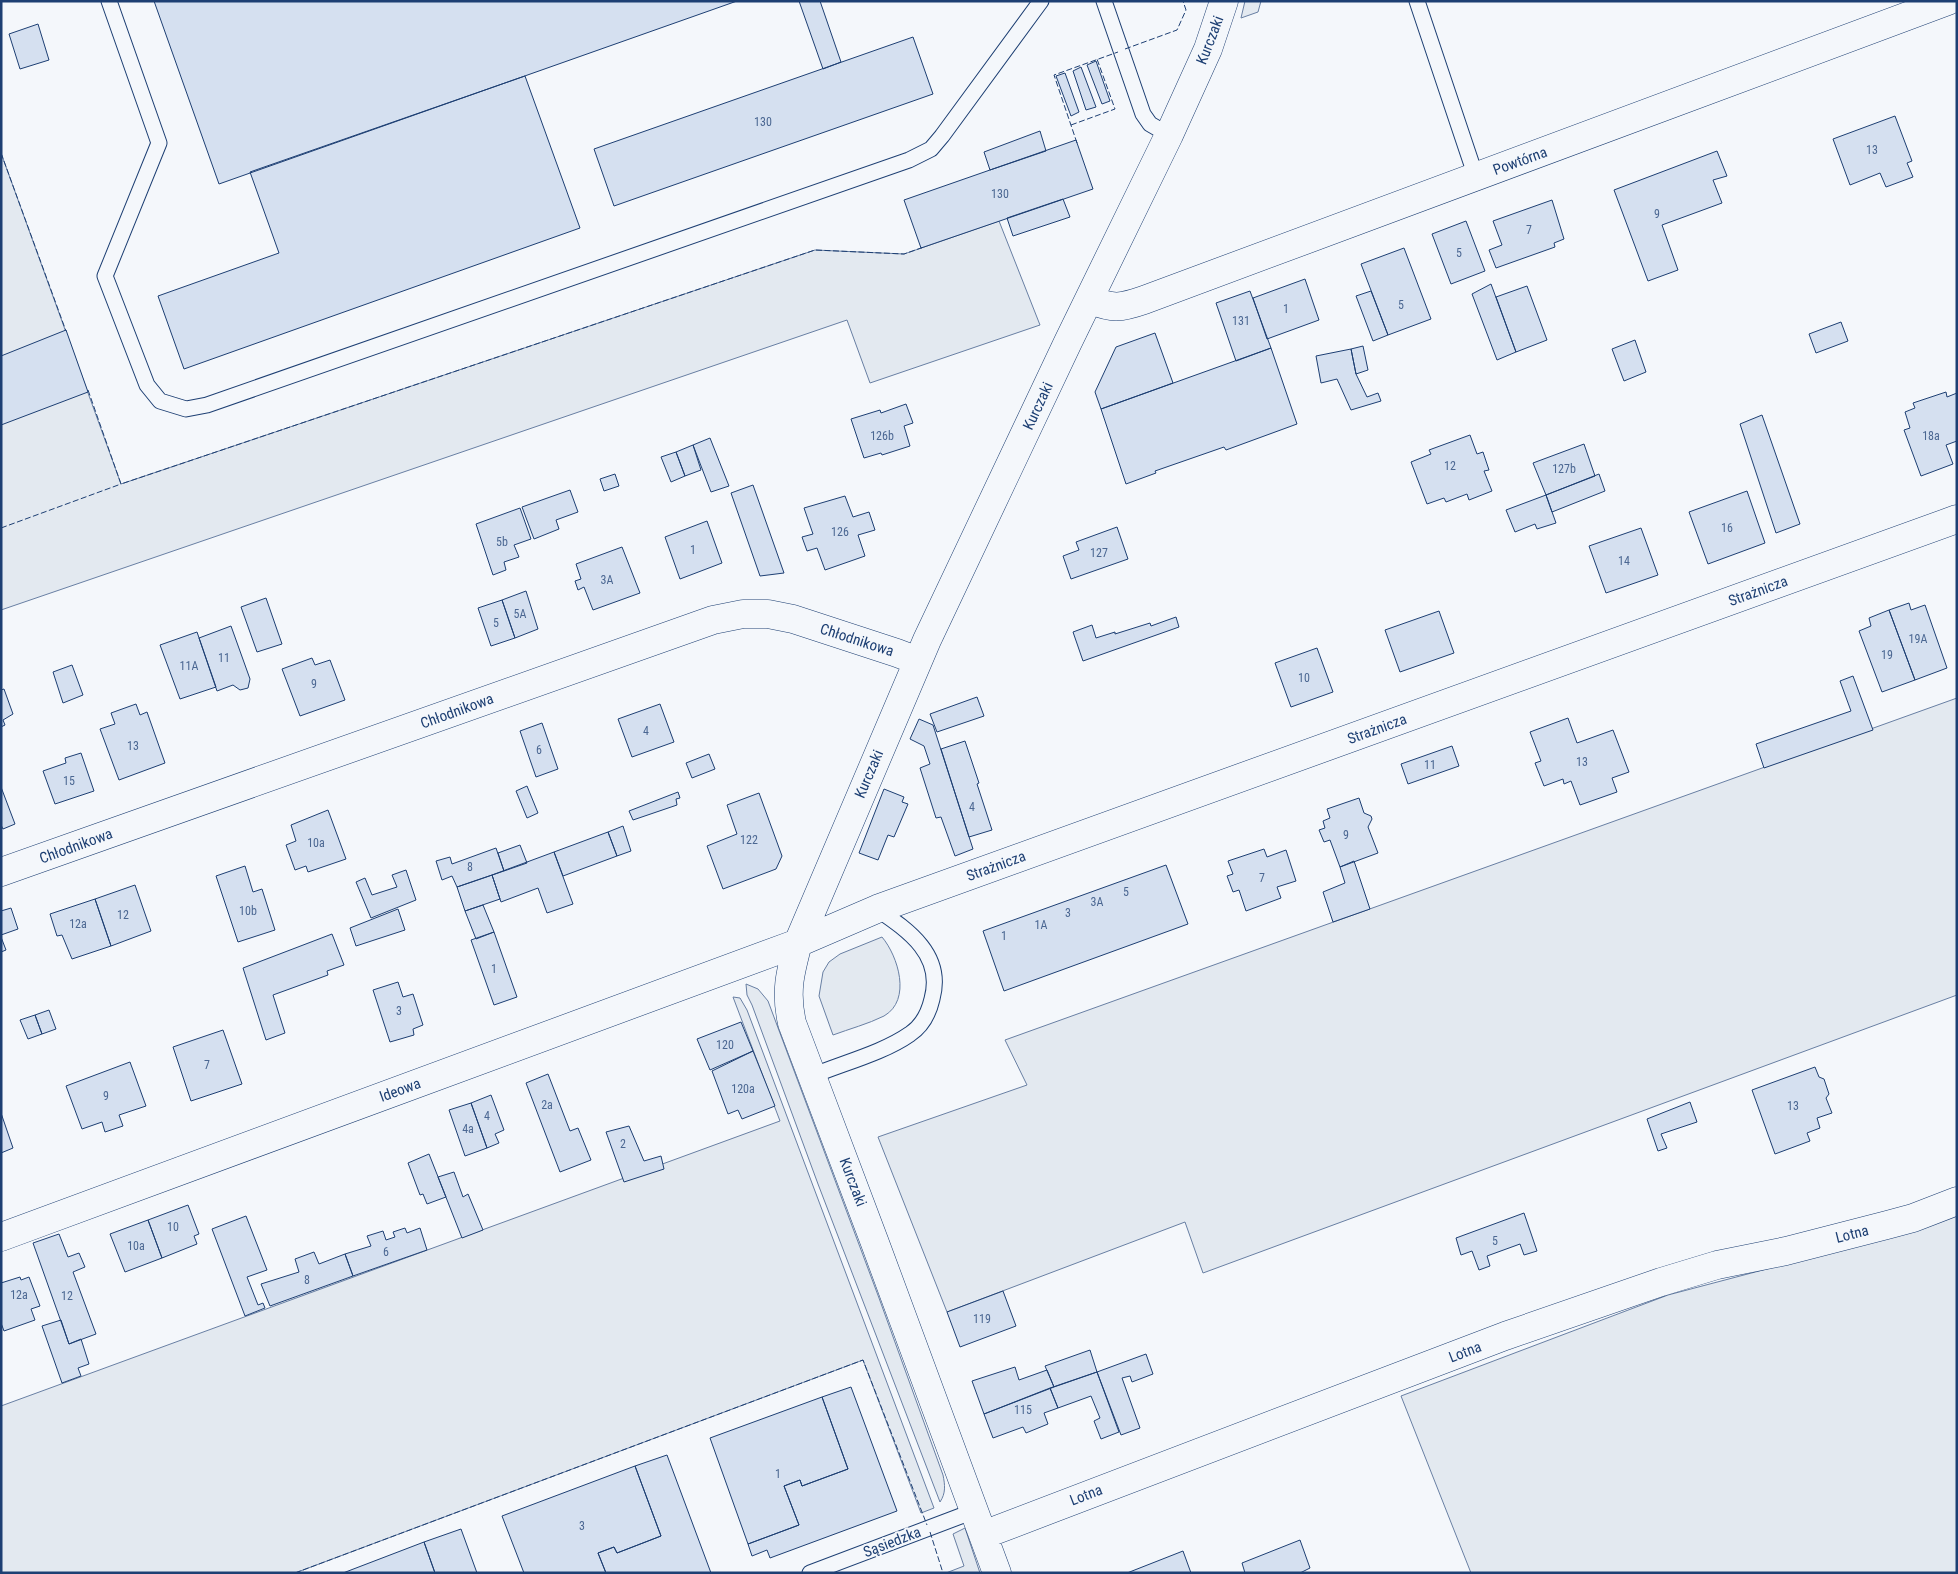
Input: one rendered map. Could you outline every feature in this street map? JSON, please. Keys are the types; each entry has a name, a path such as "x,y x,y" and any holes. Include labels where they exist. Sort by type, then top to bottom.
{"street":[{"name":"Kurczaki","path":"997,1573 792,1023 788,1002 789,978 798,943 918,662 1068,342 1169,135 1208,50 1224,1"},
{"name":"Powtórna","path":"1090,300 1115,308 1125,306 1948,1"},
{"name":"Strażnicza","path":"798,943 877,909 1957,519"},
{"name":"Chłodnikowa","path":"1,872 713,620 743,614 768,614 793,619 897,653 918,662"},
{"name":"Ideowa","path":"1,1237 798,943"},
{"name":"Lotna","path":"978,1523 1661,1282 1717,1265 1786,1251 1913,1218 1957,1201"}],"lane":[{"path":"109,1 159,143 105,276 147,384 160,401 186,409 207,405 909,160 930,149 942,136 1041,1"},
{"path":"1104,1 1143,114 1150,124 1169,135"},
{"path":"1417,1 1476,177"},
{"path":"812,1076 895,1043 912,1033 924,1020 930,1007 934,991 934,975 929,959 920,943 907,929 877,909"},
{"name":"Sąsiedzka","path":"810,1573 978,1523"}],"shaded area":[{"path":"1245,1 1261,1 1258,12 1241,18"},
{"path":"1,153 121,484 815,250 904,254 999,221 1040,325 870,383 847,320 1,610"},
{"path":"1957,698 1957,995 1203,1273 1185,1222 947,1312 878,1137 1027,1085 1005,1040"},
{"path":"882,937 888,945 897,966 900,978 898,1000 893,1009 884,1016 833,1035 819,996 823,972 829,962 840,954"},
{"path":"746,984 758,989 768,1001 943,1475 944,1489 940,1502 747,995"},
{"path":"733,997 740,998 747,1010 934,1508 921,1513 863,1360 295,1573 1,1573 1,1406 780,1121"},
{"path":"1957,1213 1957,1573 1471,1573 1401,1396 1668,1295 1797,1261"},
{"path":"965,1528 980,1573 946,1573 964,1566 953,1534"}],"building":[{"path":"154,1 737,1 219,184"},
{"path":"799,1 820,1 841,62 823,69"},
{"path":"38,24 49,60 20,69 9,34"},
{"path":"913,37 933,94 614,206 594,149"},
{"path":"1096,61 1110,101 1102,104 1087,65"},
{"path":"1081,67 1096,107 1086,110 1073,71"},
{"path":"1065,73 1079,112 1071,116 1056,76"},
{"path":"525,76 580,228 184,369 158,296 279,253 250,172"},
{"path":"1895,116 1912,161 1907,163 1913,177 1886,187 1880,173 1850,185 1833,139"},
{"path":"1040,131 1046,151 990,170 984,152"},
{"path":"1076,140 1093,189 921,248 904,200"},
{"path":"1717,151 1727,176 1713,180 1722,203 1662,225 1678,270 1648,281 1614,190"},
{"path":"1063,199 1070,217 1013,236 1007,218"},
{"path":"1552,200 1564,239 1554,243 1555,247 1496,268 1489,250 1502,245 1493,221"},
{"path":"1466,221 1485,271 1451,284 1432,234"},
{"path":"1404,248 1431,319 1388,335 1361,264"},
{"path":"1305,279 1319,320 1267,339 1253,298"},
{"path":"1491,284 1516,352 1497,360 1472,294"},
{"path":"1527,286 1547,340 1516,352 1496,297"},
{"path":"1250,291 1271,348 1236,361 1216,303"},
{"path":"1371,291 1388,335 1373,341 1356,296"},
{"path":"1841,322 1848,341 1816,353 1809,334"},
{"path":"66,330 88,392 1,425 1,356"},
{"path":"1155,333 1173,383 1101,409 1095,392 1116,347"},
{"path":"1635,340 1646,372 1624,381 1612,349"},
{"path":"1363,346 1368,370 1356,374 1351,349"},
{"path":"1271,348 1297,424 1226,450 1224,447 1155,471 1156,473 1126,484 1101,409"},
{"path":"1351,349 1356,374 1367,397 1378,393 1381,401 1351,410 1337,379 1321,383 1316,356"},
{"path":"1946,392 1947,397 1957,393 1957,441 1946,445 1953,464 1921,476 1904,430 1910,428 1905,412 1915,408 1913,403"},
{"path":"906,404 913,423 904,426 910,446 882,455 881,453 864,458 851,419 880,410 881,413"},
{"path":"1762,415 1800,524 1776,533 1740,424"},
{"path":"1470,435 1477,454 1483,452 1489,470 1484,471 1492,491 1469,500 1467,494 1446,502 1444,498 1427,504 1411,462 1431,454 1429,450"},
{"path":"710,438 729,486 711,492 693,445"},
{"path":"1584,444 1595,476 1546,495 1533,463"},
{"path":"693,445 701,470 685,476 676,452"},
{"path":"676,452 685,476 671,482 661,457"},
{"path":"615,474 619,486 604,491 600,479"},
{"path":"1599,474 1605,491 1552,512 1546,495"},
{"path":"753,485 784,573 760,576 731,493"},
{"path":"570,490 578,512 556,520 559,529 534,539 522,507"},
{"path":"1747,491 1765,543 1708,564 1689,512"},
{"path":"1546,495 1556,523 1537,529 1535,524 1515,532 1506,510"},
{"path":"845,496 853,517 869,512 875,530 858,535 865,556 825,570 817,548 807,551 802,537 813,534 804,508"},
{"path":"520,508 531,539 514,545 519,557 504,562 506,570 493,575 476,524"},
{"path":"707,521 722,563 680,579 665,537"},
{"path":"1117,527 1128,559 1071,579 1063,556 1079,550 1076,542"},
{"path":"1641,528 1658,575 1606,593 1589,546"},
{"path":"622,547 640,593 593,610 584,587 578,590 575,581 581,579 576,564"},
{"path":"526,591 538,629 515,638 502,600"},
{"path":"266,598 282,644 257,652 241,607"},
{"path":"502,600 515,638 491,646 478,608"},
{"path":"1909,603 1911,610 1925,605 1947,668 1915,680 1889,610"},
{"path":"1889,610 1915,680 1882,692 1859,631 1871,626 1869,618"},
{"path":"1439,611 1454,653 1400,672 1385,630"},
{"path":"1176,617 1179,627 1083,661 1073,632 1092,625 1096,638 1150,623 1151,626"},
{"path":"231,626 250,679 248,688 240,690 233,685 217,691 199,638"},
{"path":"197,632 216,687 180,699 160,645"},
{"path":"1317,648 1333,692 1291,707 1275,663"},
{"path":"312,658 315,665 330,660 345,700 300,716 282,669"},
{"path":"72,665 83,695 63,703 53,672"},
{"path":"1853,676 1873,730 1764,768 1756,744 1851,711 1840,681"},
{"path":"4,689 13,714 3,720 5,725 1,727 1,690"},
{"path":"977,697 984,716 937,732 930,714"},
{"path":"136,704 140,715 147,712 165,763 119,780 100,729 115,724 111,713"},
{"path":"660,704 674,742 632,757 618,719"},
{"path":"1568,718 1577,743 1613,730 1629,772 1612,778 1617,792 1580,805 1571,781 1564,784 1563,779 1544,786 1535,763 1541,761 1530,732"},
{"path":"919,719 933,725 973,849 955,856 941,817 936,818 920,768 930,764 924,746 910,739"},
{"path":"542,723 558,769 536,777 520,731"},
{"path":"965,741 992,830 969,837 941,749"},
{"path":"1452,746 1459,766 1408,784 1401,764"},
{"path":"81,753 94,791 55,804 43,771 66,763 65,758"},
{"path":"709,754 715,769 692,778 686,763"},
{"path":"527,786 538,813 527,818 516,791"},
{"path":"1,787 15,824 3,829 1,825"},
{"path":"884,789 904,797 902,802 908,804 894,837 888,835 878,860 859,853"},
{"path":"678,792 680,798 676,799 677,805 633,820 629,811"},
{"path":"759,793 782,856 776,869 723,889 707,846 737,834 727,805"},
{"path":"1359,798 1364,813 1371,816 1372,819 1368,827 1378,853 1340,867 1330,840 1324,842 1319,830 1325,828 1323,821 1330,818 1327,809"},
{"path":"328,810 346,859 308,872 306,866 295,870 286,845 296,841 291,825"},
{"path":"623,826 631,851 617,856 608,832"},
{"path":"608,832 617,856 563,876 554,852"},
{"path":"520,845 527,863 504,871 498,853"},
{"path":"496,848 504,871 457,887 452,876 442,880 436,861 450,857 452,864"},
{"path":"1264,849 1267,857 1286,850 1296,881 1277,887 1281,898 1246,911 1239,890 1233,892 1227,876 1233,874 1228,861"},
{"path":"554,852 573,904 547,913 538,888 501,902 492,875"},
{"path":"1354,861 1370,909 1333,922 1323,892 1345,883 1340,867"},
{"path":"1166,865 1188,924 1004,991 983,931"},
{"path":"245,866 253,892 262,889 275,930 238,942 216,876"},
{"path":"406,870 416,900 371,918 356,882 365,878 372,895 397,887 392,875"},
{"path":"492,875 500,899 465,911 457,887"},
{"path":"135,885 151,931 111,946 95,899"},
{"path":"95,899 111,946 72,959 62,935 57,936 50,914"},
{"path":"483,905 494,932 476,939 465,911"},
{"path":"11,908 18,929 1,935 1,911"},
{"path":"398,909 405,930 356,946 350,928"},
{"path":"494,932 517,997 494,1005 471,940"},
{"path":"332,934 344,965 327,971 328,975 273,995 285,1033 266,1040 243,968"},
{"path":"1,937 6,950 1,952"},
{"path":"398,982 403,997 413,994 423,1025 413,1029 414,1035 390,1042 373,990"},
{"path":"49,1010 56,1029 42,1034 35,1015"},
{"path":"35,1015 42,1034 28,1039 20,1020"},
{"path":"741,1022 753,1051 710,1070 697,1039"},
{"path":"223,1030 242,1084 191,1101 173,1047"},
{"path":"753,1051 775,1106 742,1119 738,1110 728,1114 712,1071"},
{"path":"130,1062 146,1106 119,1115 123,1126 105,1132 102,1122 82,1129 66,1086"},
{"path":"1815,1067 1819,1077 1824,1079 1829,1094 1826,1098 1832,1113 1817,1118 1820,1128 1807,1133 1810,1141 1775,1154 1752,1090"},
{"path":"548,1074 570,1131 578,1128 591,1160 560,1172 526,1083"},
{"path":"491,1095 504,1130 495,1134 499,1143 487,1148 471,1103"},
{"path":"1690,1102 1697,1122 1661,1134 1667,1148 1658,1151 1647,1119"},
{"path":"471,1103 487,1148 465,1156 449,1110"},
{"path":"1,1113 13,1148 1,1153"},
{"path":"629,1126 644,1161 661,1156 664,1169 624,1182 606,1132"},
{"path":"429,1154 446,1197 427,1204 423,1194 420,1195 408,1163"},
{"path":"454,1172 463,1197 468,1194 483,1230 462,1238 438,1177"},
{"path":"188,1205 199,1234 194,1236 197,1244 162,1258 148,1220"},
{"path":"1524,1213 1537,1251 1524,1255 1520,1244 1487,1256 1490,1266 1479,1270 1472,1251 1461,1255 1456,1238"},
{"path":"246,1216 267,1270 247,1277 258,1305 263,1303 265,1308 245,1316 212,1229"},
{"path":"148,1220 162,1258 125,1272 110,1234"},
{"path":"405,1228 407,1233 420,1228 427,1250 353,1276 345,1254 371,1246 367,1236 383,1231 386,1240 395,1237 393,1232"},
{"path":"59,1234 68,1257 79,1253 85,1267 73,1272 96,1334 69,1344 33,1243"},
{"path":"314,1252 319,1264 345,1254 353,1276 270,1306 261,1284 299,1272 295,1259"},
{"path":"20,1277 21,1280 29,1277 40,1306 31,1309 35,1320 4,1331 1,1323 1,1283"},
{"path":"1003,1291 1016,1326 960,1347 947,1312"},
{"path":"61,1320 69,1344 81,1339 89,1364 78,1368 81,1376 62,1383 42,1326"},
{"path":"1090,1350 1097,1372 1054,1387 1045,1366"},
{"path":"1146,1354 1153,1374 1132,1382 1130,1376 1122,1378 1140,1428 1121,1435 1097,1372"},
{"path":"1015,1367 1019,1380 1047,1370 1054,1387 984,1414 972,1381"},
{"path":"1097,1372 1119,1432 1101,1439 1094,1421 1100,1418 1091,1396 1058,1408 1050,1388"},
{"path":"851,1387 897,1511 770,1558 767,1550 752,1556 748,1544 799,1525 784,1486 800,1480 802,1486 848,1469 822,1397"},
{"path":"1050,1388 1058,1408 1044,1413 1048,1424 1026,1433 1023,1427 993,1438 984,1414"},
{"path":"822,1397 848,1469 802,1486 800,1480 784,1486 799,1525 748,1544 710,1438"},
{"path":"667,1455 711,1573 606,1573 598,1553 614,1547 617,1553 661,1536 635,1466"},
{"path":"635,1466 661,1536 617,1553 614,1547 598,1553 606,1573 524,1573 502,1516"},
{"path":"461,1529 477,1573 435,1573 424,1542"},
{"path":"1300,1540 1310,1568 1300,1573 1245,1573 1242,1563"},
{"path":"424,1542 435,1573 343,1573"},
{"path":"1183,1551 1191,1573 1127,1573"}],"fence":[{"path":"1125,49 1177,30 1186,10 1183,1"},
{"path":"1077,143 1054,75 1118,52"},
{"path":"1071,125 1115,109 1097,59"},
{"path":"1,153 66,331"},
{"path":"88,390 121,484 815,250 904,254 924,247"},
{"path":"1,528 121,484"},
{"path":"295,1573 863,1360 927,1525"},
{"path":"930,1532 943,1573"}]}
